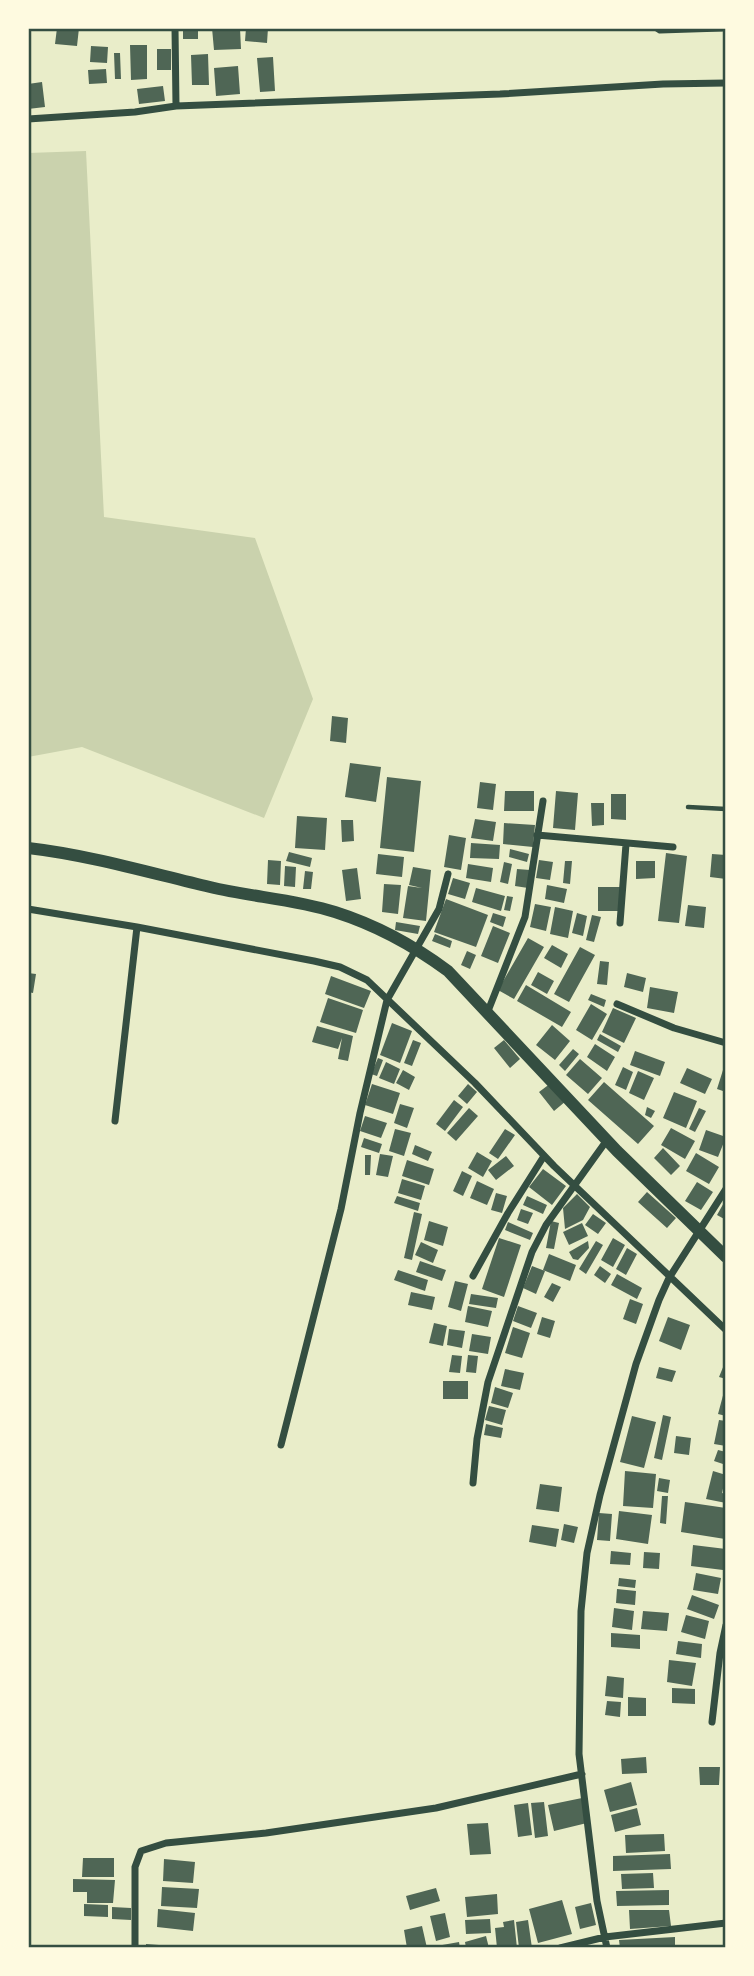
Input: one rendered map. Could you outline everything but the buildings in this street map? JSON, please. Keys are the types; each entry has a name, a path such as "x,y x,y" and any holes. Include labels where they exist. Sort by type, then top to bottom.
{"main road":[{"path":"28,848 58,851 219,890 334,911 418,949 448,971 488,1012 697,1237 726,1257"}],"street":[{"path":"175,28 176,106"},
{"path":"657,28 722,28"},
{"path":"28,119 135,112 176,106 726,83"},
{"path":"488,1012 525,917 543,801"},
{"path":"537,835 673,847"},
{"path":"620,923 626,844"},
{"path":"281,1445 341,1209 387,1000 439,909 448,874"},
{"path":"28,909 137,927 340,967 367,980 475,1083 544,1156 672,1275 726,1330"},
{"path":"115,1121 137,927"},
{"path":"617,1004 674,1028 726,1043"},
{"path":"473,1483 477,1440 488,1382 524,1274 546,1225 607,1140"},
{"path":"473,1276 544,1156"},
{"path":"607,1948 597,1900 579,1754 580,1611 587,1553 636,1364 672,1275 726,1189"},
{"path":"712,1722 726,1625"},
{"path":"135,1948 135,1867 141,1851 151,1846 266,1833 436,1808 582,1774"},
{"path":"560,1948 605,1937 726,1923"}],"lane":[{"path":"688,807 726,809"}],"green space":[{"path":"86,151 104,517 255,538 313,699 264,818 82,747 28,757 28,153"}]}
